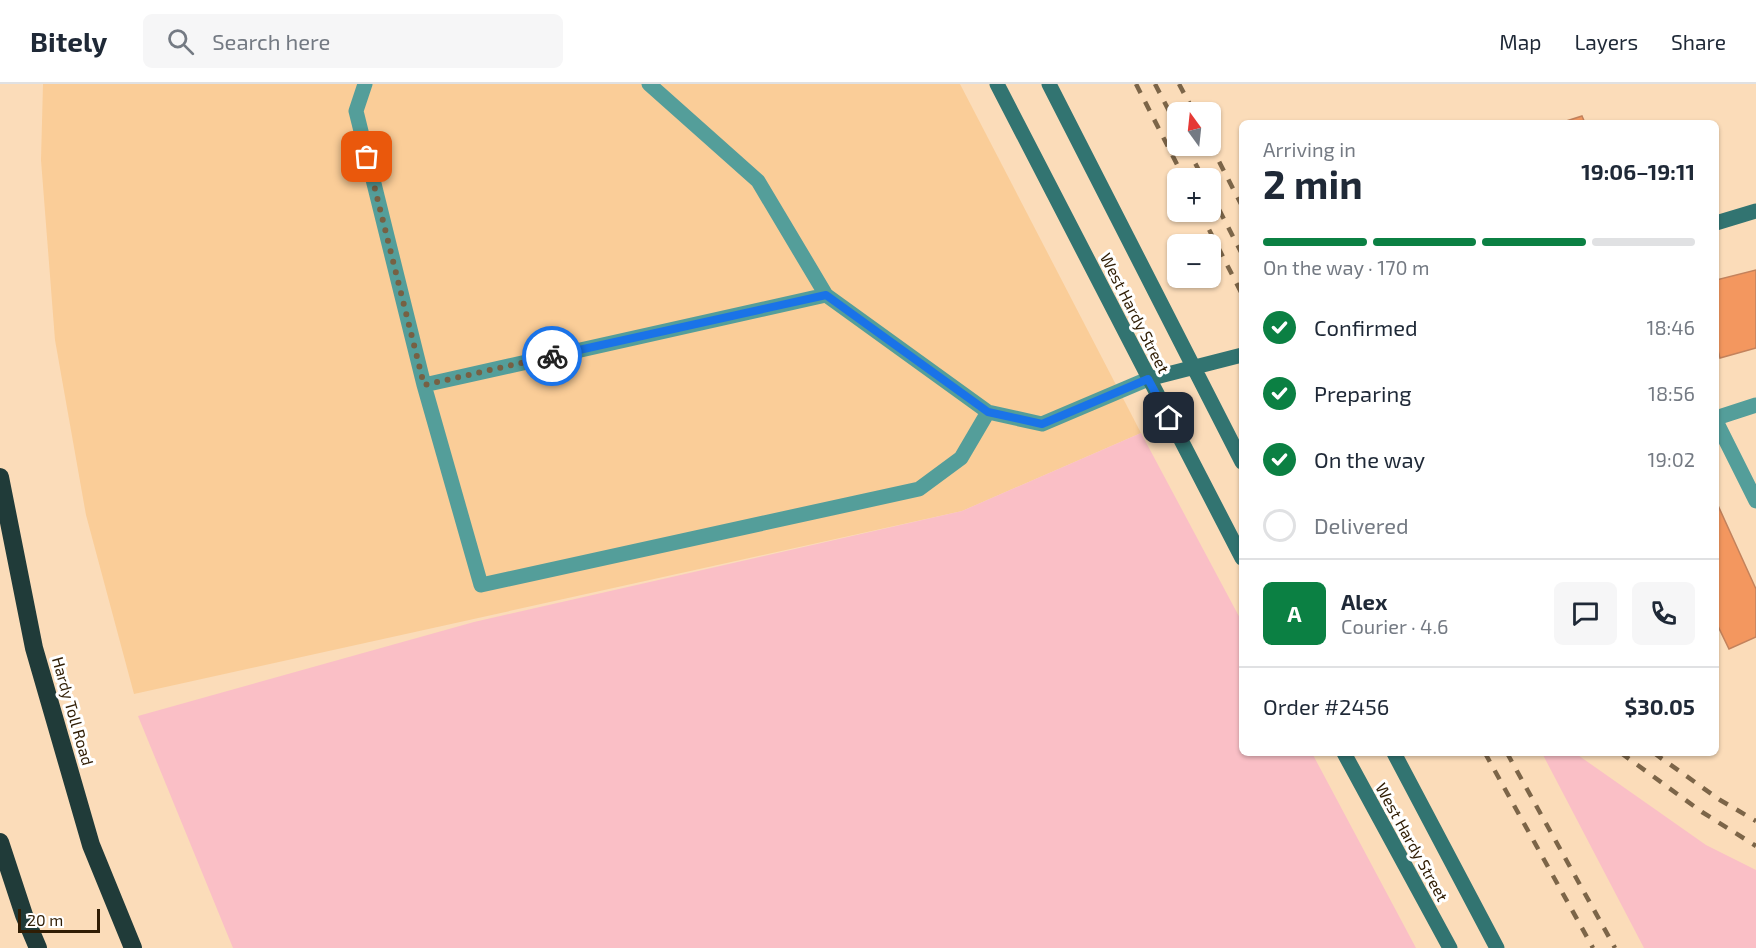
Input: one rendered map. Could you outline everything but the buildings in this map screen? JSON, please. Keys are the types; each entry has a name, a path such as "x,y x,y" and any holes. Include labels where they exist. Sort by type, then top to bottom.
{"highway":[{"name":"Hardy Toll Road","path":"0,477 34,648 91,845 133,948"},
{"path":"0,842 24,915 38,948"}],"main road":[{"name":"West Hardy Street","path":"997,84 1239,552"},
{"name":"West Hardy Street","path":"1049,84 1239,456"},
{"path":"1719,222 1756,211"},
{"path":"1148,379 1239,356"},
{"name":"West Hardy Street","path":"1346,756 1450,948"},
{"name":"West Hardy Street","path":"1396,756 1497,948"}],"lane":[{"path":"365,84 356,111 424,385 481,585 919,489 962,458 988,412"},
{"path":"649,84 758,181 826,295 988,412 1042,424 1148,379"},
{"path":"424,385 826,295"},
{"path":"1719,419 1756,405"},
{"path":"1719,426 1756,501"}],"shaded area":[{"path":"43,84 960,84 1141,433 962,511 134,694 86,515 55,340 41,160"},
{"path":"1141,433 1239,616 1239,756 1314,756 1416,948 233,948 138,716 474,622 962,511"},
{"path":"1544,756 1579,756 1706,845 1756,870 1756,948 1644,948"}],"railway":[{"path":"1136,84 1179,168"},
{"path":"1155,84 1167,107"},
{"path":"1179,84 1189,102"},
{"path":"1191,156 1198,168"},
{"path":"1216,156 1239,200"},
{"path":"1221,213 1239,248"},
{"path":"1205,222 1239,288"},
{"path":"1487,756 1593,948"},
{"path":"1509,756 1615,948"},
{"path":"1625,756 1702,812 1756,846"},
{"path":"1658,756 1720,800 1756,821"}],"way so far":[{"path":"367,157 424,385 552,356"}],"route":[{"path":"552,356 826,295 988,412 1042,424 1148,379 1169,418"}]}
